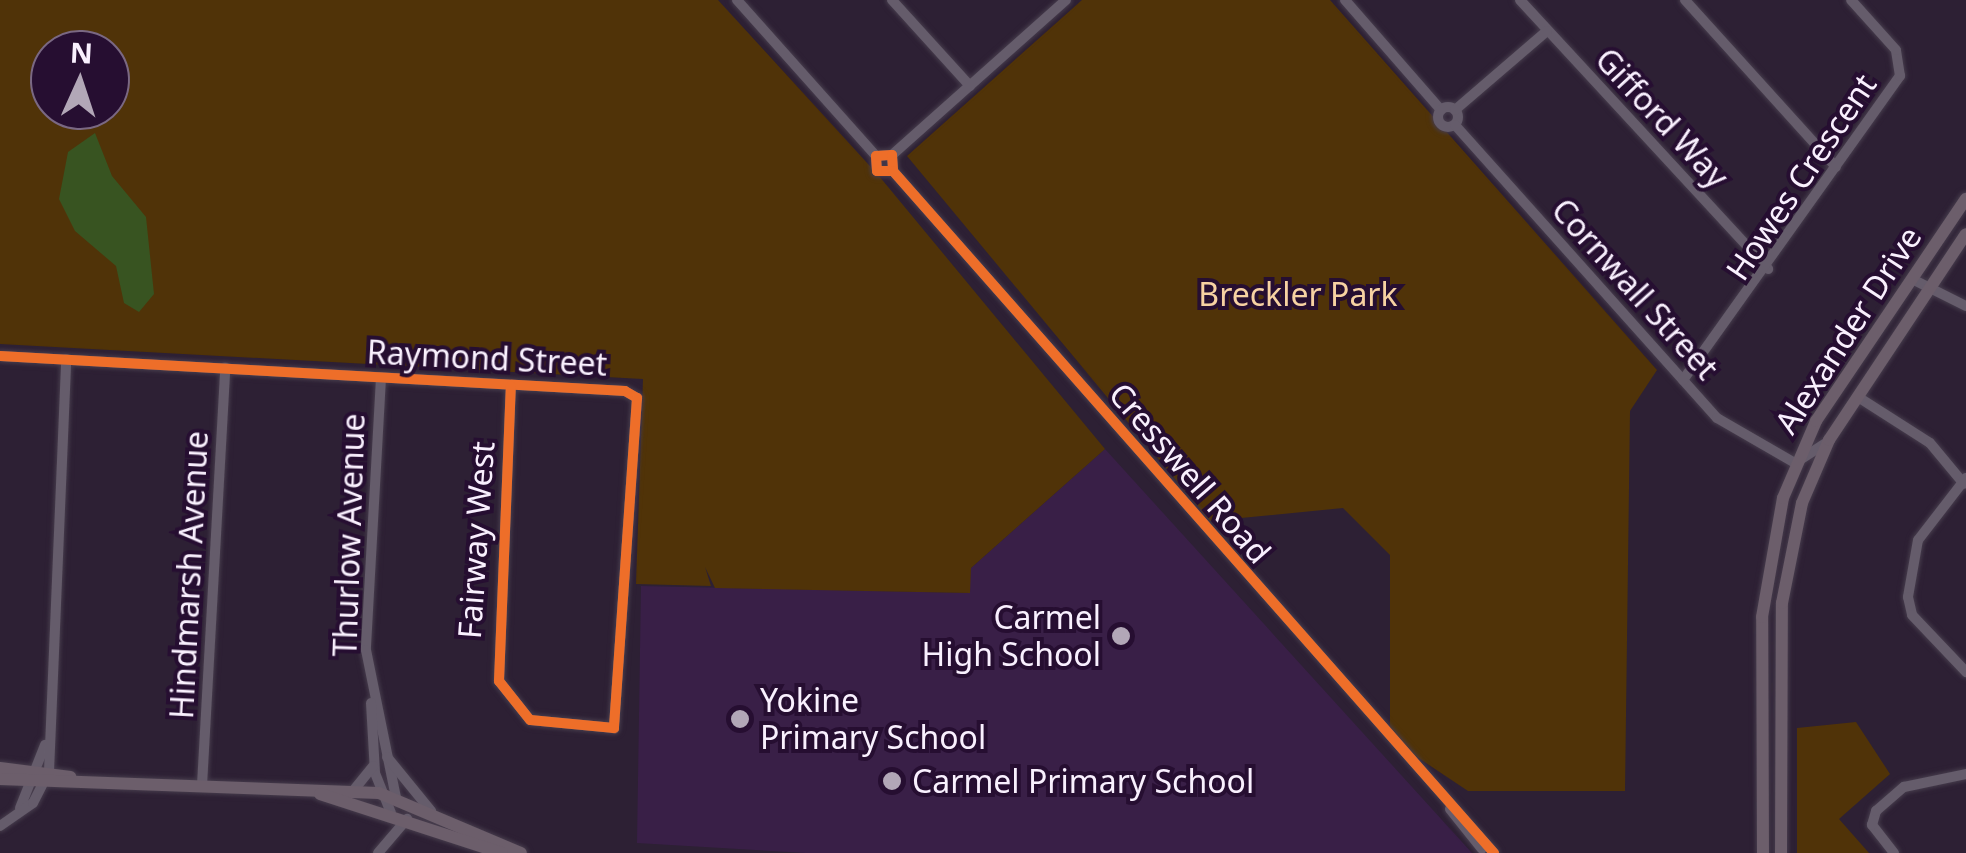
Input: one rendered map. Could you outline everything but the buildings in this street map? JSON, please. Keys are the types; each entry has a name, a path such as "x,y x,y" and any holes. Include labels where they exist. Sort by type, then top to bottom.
{"main road":[{"name":"Alexander Drive","path":"1763,853 1762,617 1795,463 1966,200"},
{"name":"Alexander Drive","path":"1781,853 1782,603 1802,503 1828,440 1966,234"},
{"path":"0,768 41,776 379,793 521,853"},
{"path":"0,779 41,776"},
{"path":"312,791 410,818 502,853"}],"street":[{"name":"Cresswell Road","path":"737,0 876,156 877,171 893,172 1486,853"},
{"path":"892,0 970,86"},
{"path":"876,156 892,155 1066,0"},
{"path":"1345,0 1441,110 1456,110 1547,30"},
{"name":"Gifford Way","path":"1520,0 1768,269"},
{"path":"1685,0 1836,167"},
{"name":"Howes Crescent","path":"1683,380 1768,269 1903,64 1851,0"},
{"name":"Cornwall Street","path":"1441,110 1440,124 1455,125 1716,418 1795,463"},
{"path":"1455,125 1456,110"},
{"path":"892,155 893,172"},
{"path":"1912,279 1966,306"},
{"name":"Raymond Street","path":"0,356 511,386 637,398 614,728"},
{"path":"0,826 16,815 41,776 66,359"},
{"name":"Hindmarsh Avenue","path":"202,785 225,368"},
{"name":"Thurlow Avenue","path":"381,378 366,650 374,763 379,793 391,813"},
{"name":"Fairway West","path":"511,386 499,681 530,720 614,728"},
{"path":"1858,397 1930,443 1965,482 1918,540 1908,597 1912,615 1966,672"},
{"path":"1802,503 1795,463 1828,440"},
{"name":"Thurlow Avenue","path":"372,695 396,798"},
{"name":"Thurlow Avenue","path":"387,757 430,812"},
{"path":"352,791 374,763"},
{"path":"1894,853 1872,825 1876,811 1904,787 1966,774"},
{"name":"Cresswell Road","path":"1449,808 1494,853"},
{"path":"377,848 410,818"}],"shaded area":[{"path":"95,133 112,176 146,217 154,294 139,312 124,303 116,266 75,231 59,199 68,152"},
{"path":"1105,449 1472,853 806,853 637,843 641,586 969,593 971,568"}],"green space":[{"path":"0,0 718,0 879,176 1105,449 971,568 970,593 715,588 705,567 711,586 636,584 643,379 0,344"},
{"name":"Breckler Park","path":"1082,0 1330,0 1657,370 1630,411 1625,791 1468,791 1390,739 1390,555 1343,508 1210,521 907,156"},
{"path":"1856,722 1890,774 1839,819 1869,853 1797,853 1797,728"}],"cycle path":[{"path":"893,171 877,171 876,156 892,155 893,171 1494,853"},
{"path":"0,356 625,391 637,398 614,728 530,720 499,681 511,386"}],"place":[{"name":"Carmel High School","path":"1121,636"},
{"name":"Yokine Primary School","path":"740,719"},
{"name":"Carmel Primary School","path":"892,781"}]}
